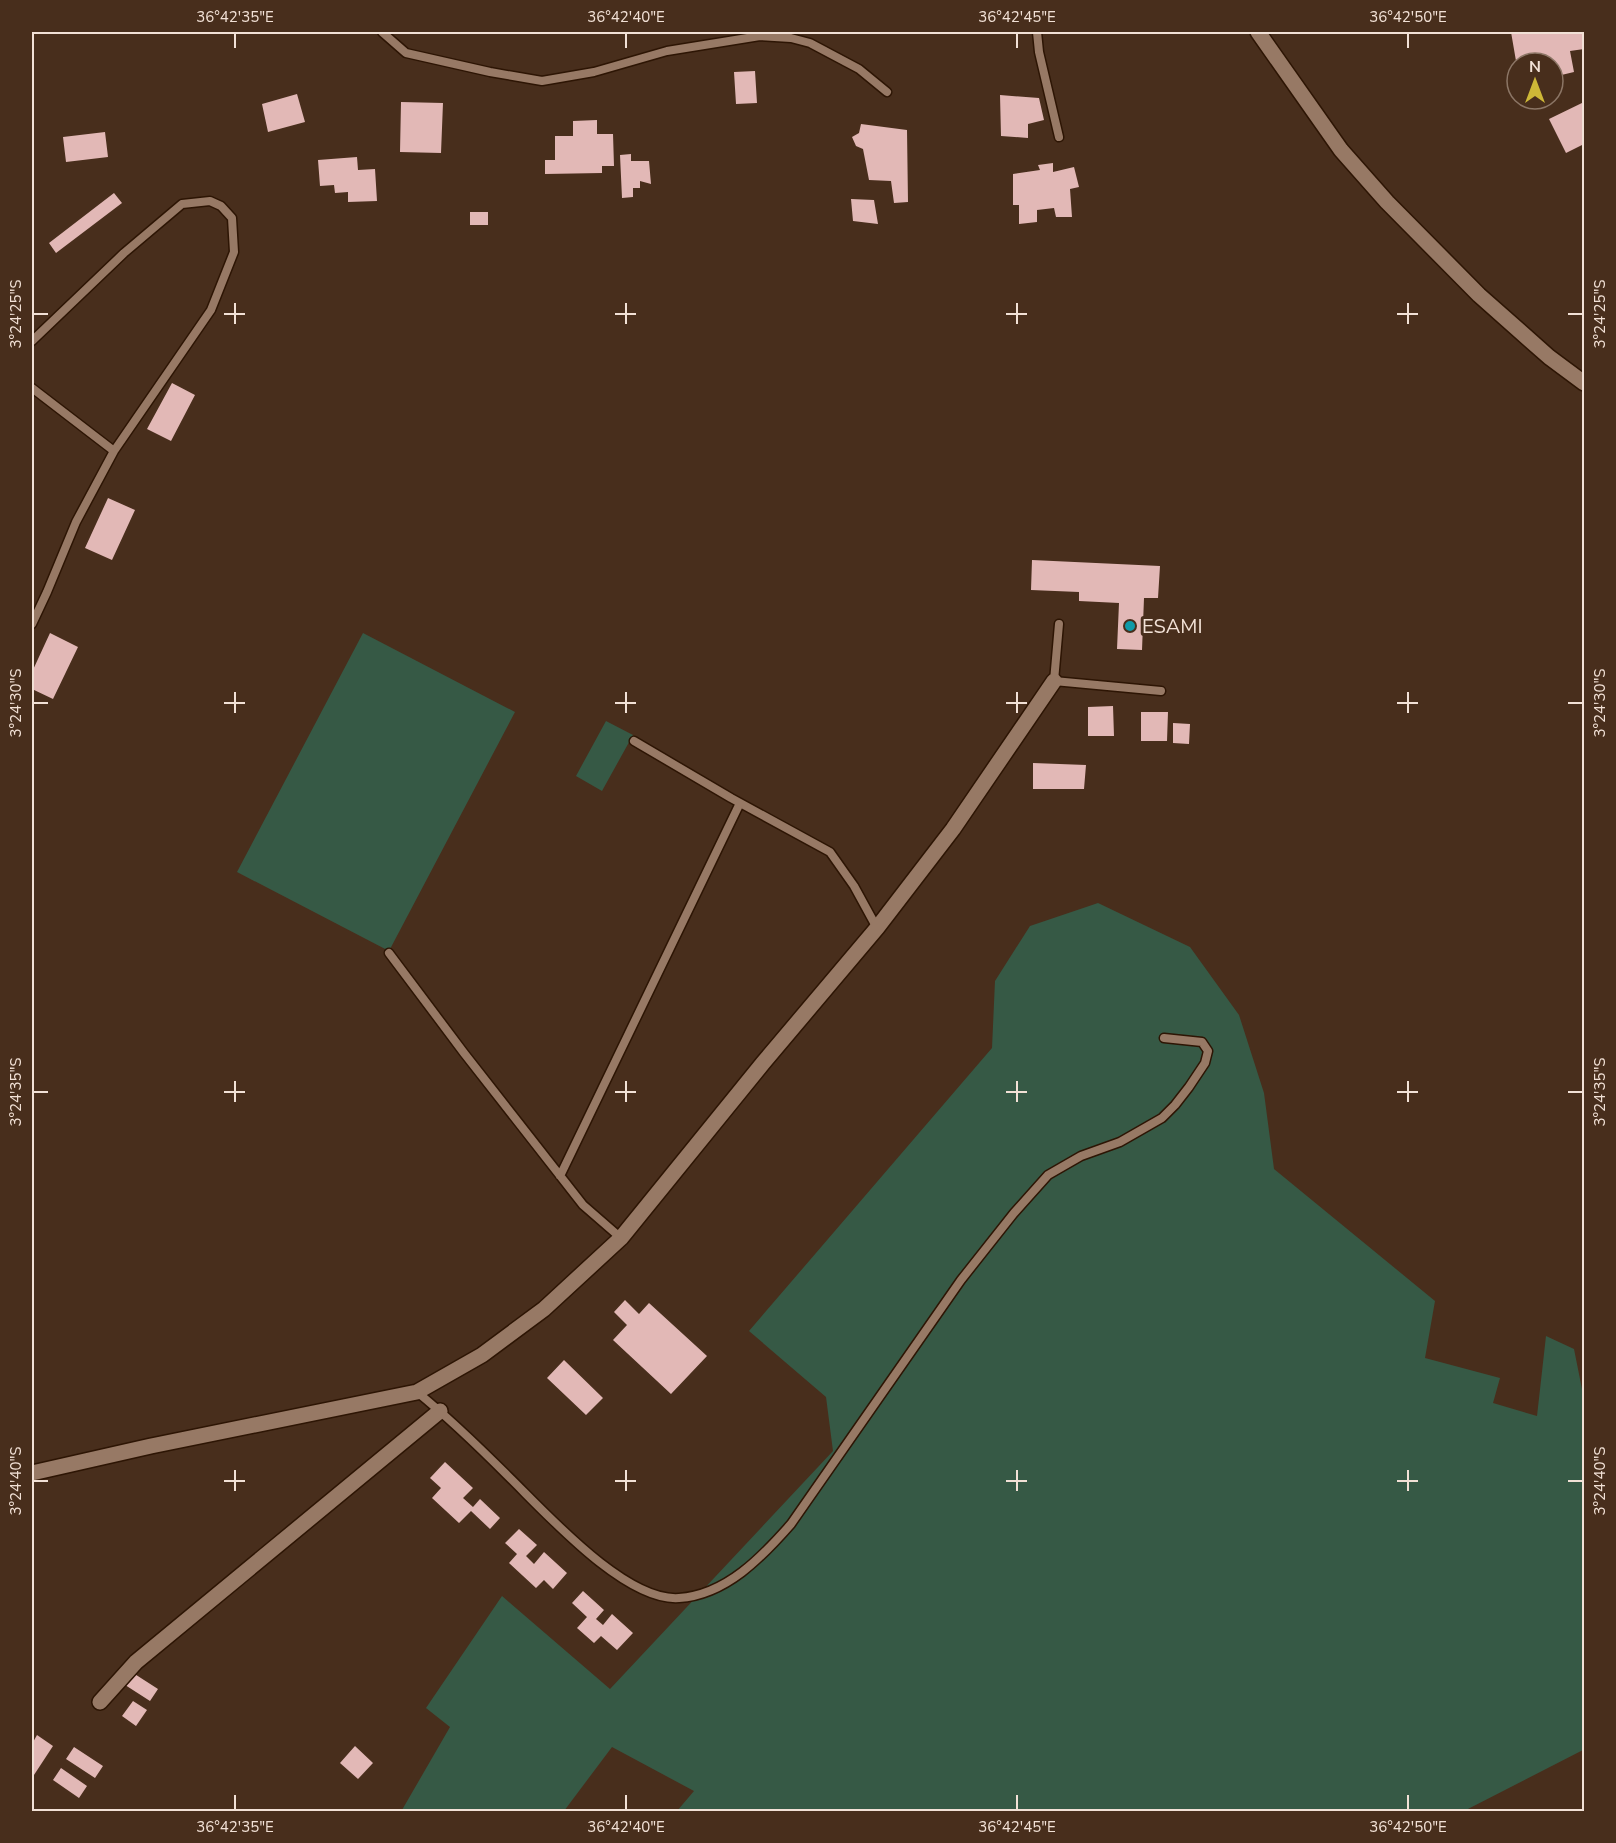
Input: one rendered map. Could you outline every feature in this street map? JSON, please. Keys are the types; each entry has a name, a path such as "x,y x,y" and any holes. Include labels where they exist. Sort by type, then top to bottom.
{"street":[{"path":"1258,32 1341,150 1387,202 1479,295 1549,357 1584,383"},
{"path":"32,1473 151,1446 417,1392 482,1355 544,1309 621,1238 763,1063 877,928 953,829 1054,681"},
{"path":"100,1702 136,1662 440,1411"}],"lane":[{"path":"382,32 406,53 542,81 594,72 668,51 760,36 791,38 810,43 860,69 887,92"},
{"path":"1037,32 1039,52 1059,138"},
{"path":"32,341 124,253 182,204 210,201 222,206 232,218 234,252 210,310 114,451 76,522 48,592 32,624"},
{"path":"32,388 114,451"},
{"path":"1059,624 1054,681 1161,691"},
{"path":"634,741 830,852 854,886 877,928"},
{"path":"560,1176 740,803"},
{"path":"389,953 583,1205 621,1238"},
{"path":"417,1392 440,1411 591,1556 632,1584 655,1594 670,1598 707,1592 762,1557 791,1524 961,1280 1014,1213 1048,1175 1081,1156 1120,1142 1162,1118 1175,1105 1205,1063 1208,1051 1202,1042 1164,1038"}],"green space":[{"path":"363,633 515,712 389,951 237,872"},
{"path":"606,721 633,735 602,791 576,776"},
{"path":"1098,903 1190,947 1239,1015 1264,1093 1274,1169 1435,1301 1425,1358 1500,1378 1493,1403 1537,1416 1546,1336 1574,1349 1584,1399 1583,1750 1464,1811 677,1811 694,1791 612,1747 564,1811 406,1812 402,1810 450,1727 426,1708 502,1596 610,1689 833,1451 826,1397 749,1331 992,1048 995,981 1030,926"}],"building":[{"path":"1511,32 1584,32 1584,49 1570,51 1574,72 1565,74 1565,51 1514,51"},
{"path":"755,71 757,103 736,104 734,72"},
{"path":"297,94 305,122 268,132 262,104"},
{"path":"1000,95 1039,98 1044,120 1028,124 1028,138 1001,136"},
{"path":"401,102 443,103 441,153 400,152"},
{"path":"1584,102 1584,144 1566,153 1549,119"},
{"path":"597,120 597,134 613,134 614,166 602,166 602,173 545,174 545,160 555,160 555,136 573,136 573,121"},
{"path":"861,124 907,130 908,202 894,203 891,181 869,180 863,149 856,146 852,137 859,133"},
{"path":"105,132 108,157 66,162 63,137"},
{"path":"631,154 631,161 649,161 651,184 640,181 640,188 633,188 633,197 622,198 620,155"},
{"path":"357,157 358,170 375,169 377,201 348,202 348,192 335,193 334,185 320,186 318,160"},
{"path":"1053,163 1053,172 1074,167 1079,187 1070,189 1072,217 1056,217 1054,208 1037,210 1037,222 1019,224 1019,205 1013,205 1013,174 1040,170 1038,165"},
{"path":"114,193 122,203 56,253 49,243"},
{"path":"851,199 874,200 878,224 853,221"},
{"path":"470,212 488,212 488,225 470,225"},
{"path":"172,383 195,395 171,441 147,429"},
{"path":"108,498 135,510 112,560 85,548"},
{"name":"ESAMI","path":"1032,560 1160,566 1158,598 1144,598 1142,650 1117,649 1119,603 1079,601 1079,592 1031,590"},
{"path":"50,633 78,647 53,699 32,689 32,672"},
{"path":"1113,706 1114,736 1088,736 1088,707"},
{"path":"1141,712 1168,712 1167,741 1141,741"},
{"path":"1173,723 1190,724 1189,744 1173,743"},
{"path":"1033,763 1086,765 1084,789 1033,789"},
{"path":"625,1300 639,1314 649,1303 707,1356 671,1394 613,1340 627,1325 614,1312"},
{"path":"564,1360 603,1398 586,1415 547,1378"},
{"path":"445,1462 473,1488 463,1498 473,1507 480,1499 500,1518 490,1529 471,1511 459,1523 432,1498 441,1488 430,1478"},
{"path":"519,1529 537,1545 526,1556 534,1564 544,1552 567,1573 553,1589 544,1580 536,1588 509,1563 517,1554 505,1543"},
{"path":"583,1591 604,1610 596,1619 603,1625 612,1614 633,1633 617,1650 601,1636 594,1643 577,1628 587,1617 572,1603"},
{"path":"130,1671 158,1689 150,1701 122,1683"},
{"path":"133,1701 147,1710 136,1726 122,1716"},
{"path":"37,1735 53,1746 32,1778 32,1744"},
{"path":"355,1746 373,1763 358,1779 340,1763"},
{"path":"74,1747 103,1766 95,1778 66,1759"},
{"path":"61,1768 87,1786 79,1798 53,1780"}],"place":[{"name":"ESAMI","path":"1130,626"}]}
